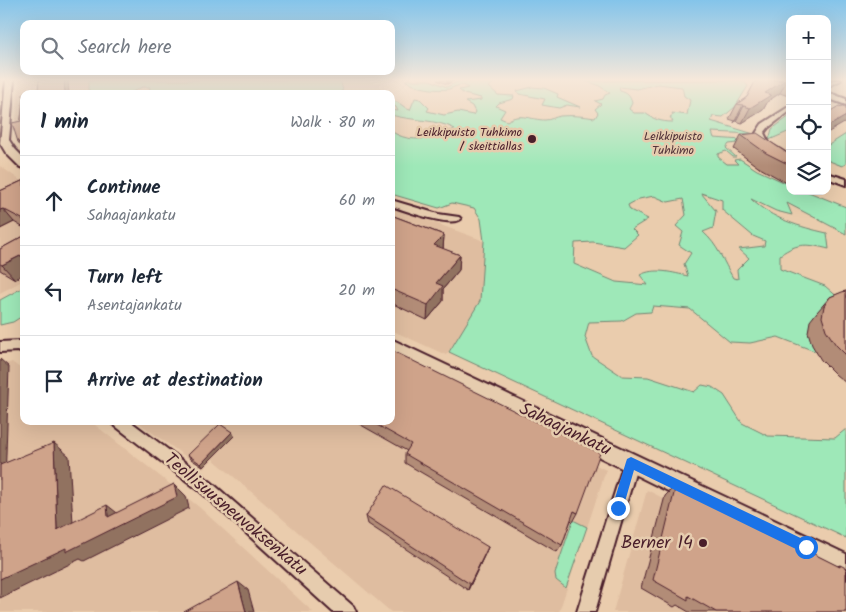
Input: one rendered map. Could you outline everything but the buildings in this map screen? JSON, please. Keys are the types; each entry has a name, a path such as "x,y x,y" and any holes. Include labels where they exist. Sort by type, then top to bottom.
{"main road":[{"path":"7,109 4,140 10,151 20,161"},
{"name":"Sahaajankatu","path":"395,348 846,566"}],"street":[{"path":"786,111 765,126 760,133 764,142 786,157"},
{"path":"831,176 846,182"},
{"path":"395,204 437,217 456,218"},
{"path":"0,347 20,346"},
{"name":"Teollisuusneuvoksenkatu","path":"125,425 202,484 347,612"},
{"path":"586,612 631,462"}],"shaded area":[{"path":"17,109 20,109 20,143 15,128"},
{"path":"0,166 20,180 20,282 0,293"},
{"path":"395,208 479,239 498,251 487,299 446,355 395,332"},
{"path":"12,362 20,368 20,425 95,425 199,507 313,612 0,612 0,366"},
{"path":"395,365 606,470 559,612 391,612 213,459 203,469 142,425 395,425"},
{"name":"Berner 14","path":"647,490 846,590 846,612 613,612"}],"green space":[{"name":"Leikkipuisto Tuhkimo","path":"397,109 429,109 427,111 444,115 458,112 473,115 475,112 473,109 502,109 505,110 500,118 507,121 516,117 549,120 560,116 595,118 598,113 596,109 629,109 634,113 645,113 658,120 673,122 670,117 673,115 672,113 687,115 688,109 733,109 723,117 713,116 711,121 754,134 712,132 714,138 756,141 729,144 726,148 736,157 733,157 726,151 718,154 718,157 727,164 738,164 734,160 740,159 757,170 786,183 786,195 816,195 846,207 846,234 787,203 792,215 776,211 751,199 777,217 797,225 827,233 829,249 803,245 792,248 780,255 780,269 825,286 840,299 817,352 778,337 750,343 730,342 690,309 653,306 651,312 636,313 622,321 589,322 585,337 592,356 622,376 648,377 694,392 702,385 712,387 724,395 742,423 768,436 835,438 846,429 846,538 449,352 480,301 484,241 481,219 474,208 452,203 439,208 395,195 395,133 407,138 423,139 455,129 440,123 395,116 395,111 398,111","holes":["701,193 722,200 722,210 753,236 765,241 764,246 739,249 749,258 737,270 738,279 733,278 716,248 703,232 713,228 716,211","654,196 668,202 683,199 686,215 676,226 683,232 679,245 691,253 684,264 688,276 664,271 652,271 640,275 648,285 616,282 574,264 575,243 593,242 624,247 638,235 632,229 648,219 630,210 628,205 639,199"]},
{"path":"786,119 786,133 769,140 772,129"},
{"path":"846,134 846,164 842,166 831,162 831,143"},
{"path":"20,289 20,318 13,322 0,325 0,300"},
{"path":"573,520 587,527 566,588 556,580 555,573"}],"place":[{"name":"Leikkipuisto Tuhkimo / skeittiallas","path":"532,139"},
{"name":"Berner 14","path":"703,543"}],"route":[{"path":"618,508 631,462 806,547"}]}
